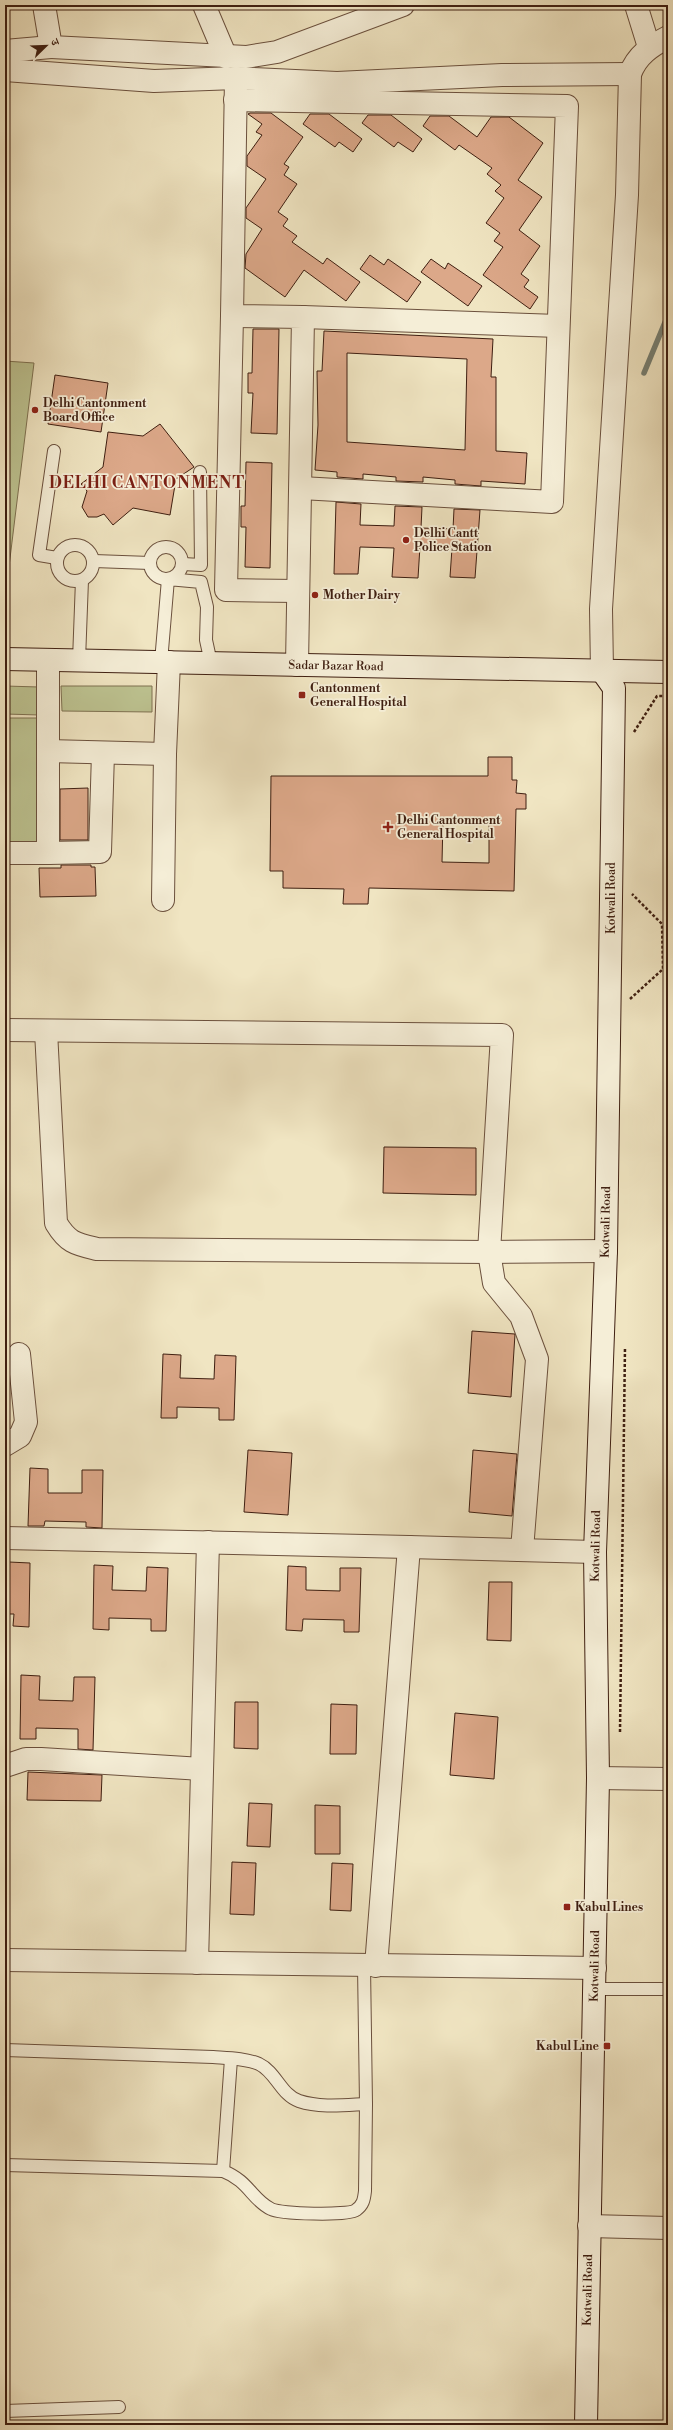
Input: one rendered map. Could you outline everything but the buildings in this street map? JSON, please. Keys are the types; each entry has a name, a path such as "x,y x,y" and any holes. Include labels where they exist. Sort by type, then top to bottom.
{"street":[{"path":"44,5 51,47"},
{"path":"204,5 226,57"},
{"path":"5,51 51,47 226,57 277,52 353,13 403,5"},
{"path":"636,5 649,47"},
{"path":"602,671 601,609 627,195 630,74 634,63 649,47 668,37"},
{"path":"5,70 154,81 236,78 337,83 502,75 630,74"},
{"path":"236,78 226,590 298,591"},
{"path":"235,100 567,106 552,502 301,488"},
{"path":"232,316 304,317 558,326"},
{"path":"297,665 304,317"},
{"name":"Sadar Bazar Road","path":"5,659 668,672"},
{"path":"48,660 48,852"},
{"path":"163,900 165,662"},
{"name":"Kotwali Road","path":"586,2425 598,1778 595,1552 606,1251 614,688 602,671"},
{"path":"48,751 165,754"},
{"path":"5,853 100,852 103,753"},
{"path":"5,1030 502,1035 489,1252 494,1283 521,1316 537,1359 522,1550"},
{"path":"46,1031 56,1223 65,1237 77,1244 97,1249 489,1252 606,1251"},
{"path":"5,1445 20,1436 26,1422 19,1354"},
{"path":"5,1538 409,1546 595,1552"},
{"path":"197,1963 208,1542"},
{"path":"370,1966 409,1546"},
{"path":"5,1766 26,1759 41,1759 202,1769"},
{"path":"598,1778 668,1778"},
{"path":"5,1960 370,1966 595,1978"},
{"path":"589,2226 668,2228"}],"lane":[{"path":"54,451 39,555 57,558"},
{"path":"200,472 201,582 207,607 206,640 211,663"},
{"path":"74,544 85,547 94,561 91,573 82,580 71,581 62,575 58,570 57,558 65,547 74,544"},
{"path":"168,579 180,572 182,564 177,551 166,547 155,552 150,563 154,574 168,579 201,582"},
{"path":"94,561 150,563"},
{"path":"182,564 201,565"},
{"path":"165,662 168,579"},
{"path":"79,660 82,580"},
{"path":"5,2165 223,2171 237,2176 262,2203 272,2210 330,2214 355,2211 363,2204 365,2191 370,1966"},
{"path":"595,1978 668,1989"},
{"path":"5,2050 231,2059 259,2064 298,2101 318,2105 366,2104"},
{"path":"223,2171 231,2059"},
{"path":"5,2411 119,2407"}],"path":[{"path":"632,734 657,696 668,696"},
{"path":"628,890 662,924 663,969 630,1000"},
{"path":"620,1738 625,1341"}],"green space":[{"path":"5,361 34,363 5,599"},
{"path":"5,686 39,687 40,715 5,714"},
{"path":"61,686 152,686 152,712 62,711"},
{"path":"5,718 41,718 43,845 5,846"}],"waterway":[{"path":"644,373 668,315"}],"place":[{"name":"Delhi Cantonment Board Office","path":"35,410"},
{"name":"Delhi Cantt Police Station","path":"406,540"},
{"name":"Mother Dairy","path":"315,595"},
{"name":"Cantonment General Hospital","path":"302,695"},
{"name":"Delhi Cantonment General Hospital","path":"388,827"},
{"name":"Kabul Lines","path":"567,1907"},
{"name":"Kabul Line","path":"607,2046"}],"district":[{"name":"DELHI CANTONMENT","path":"147,483"}]}
